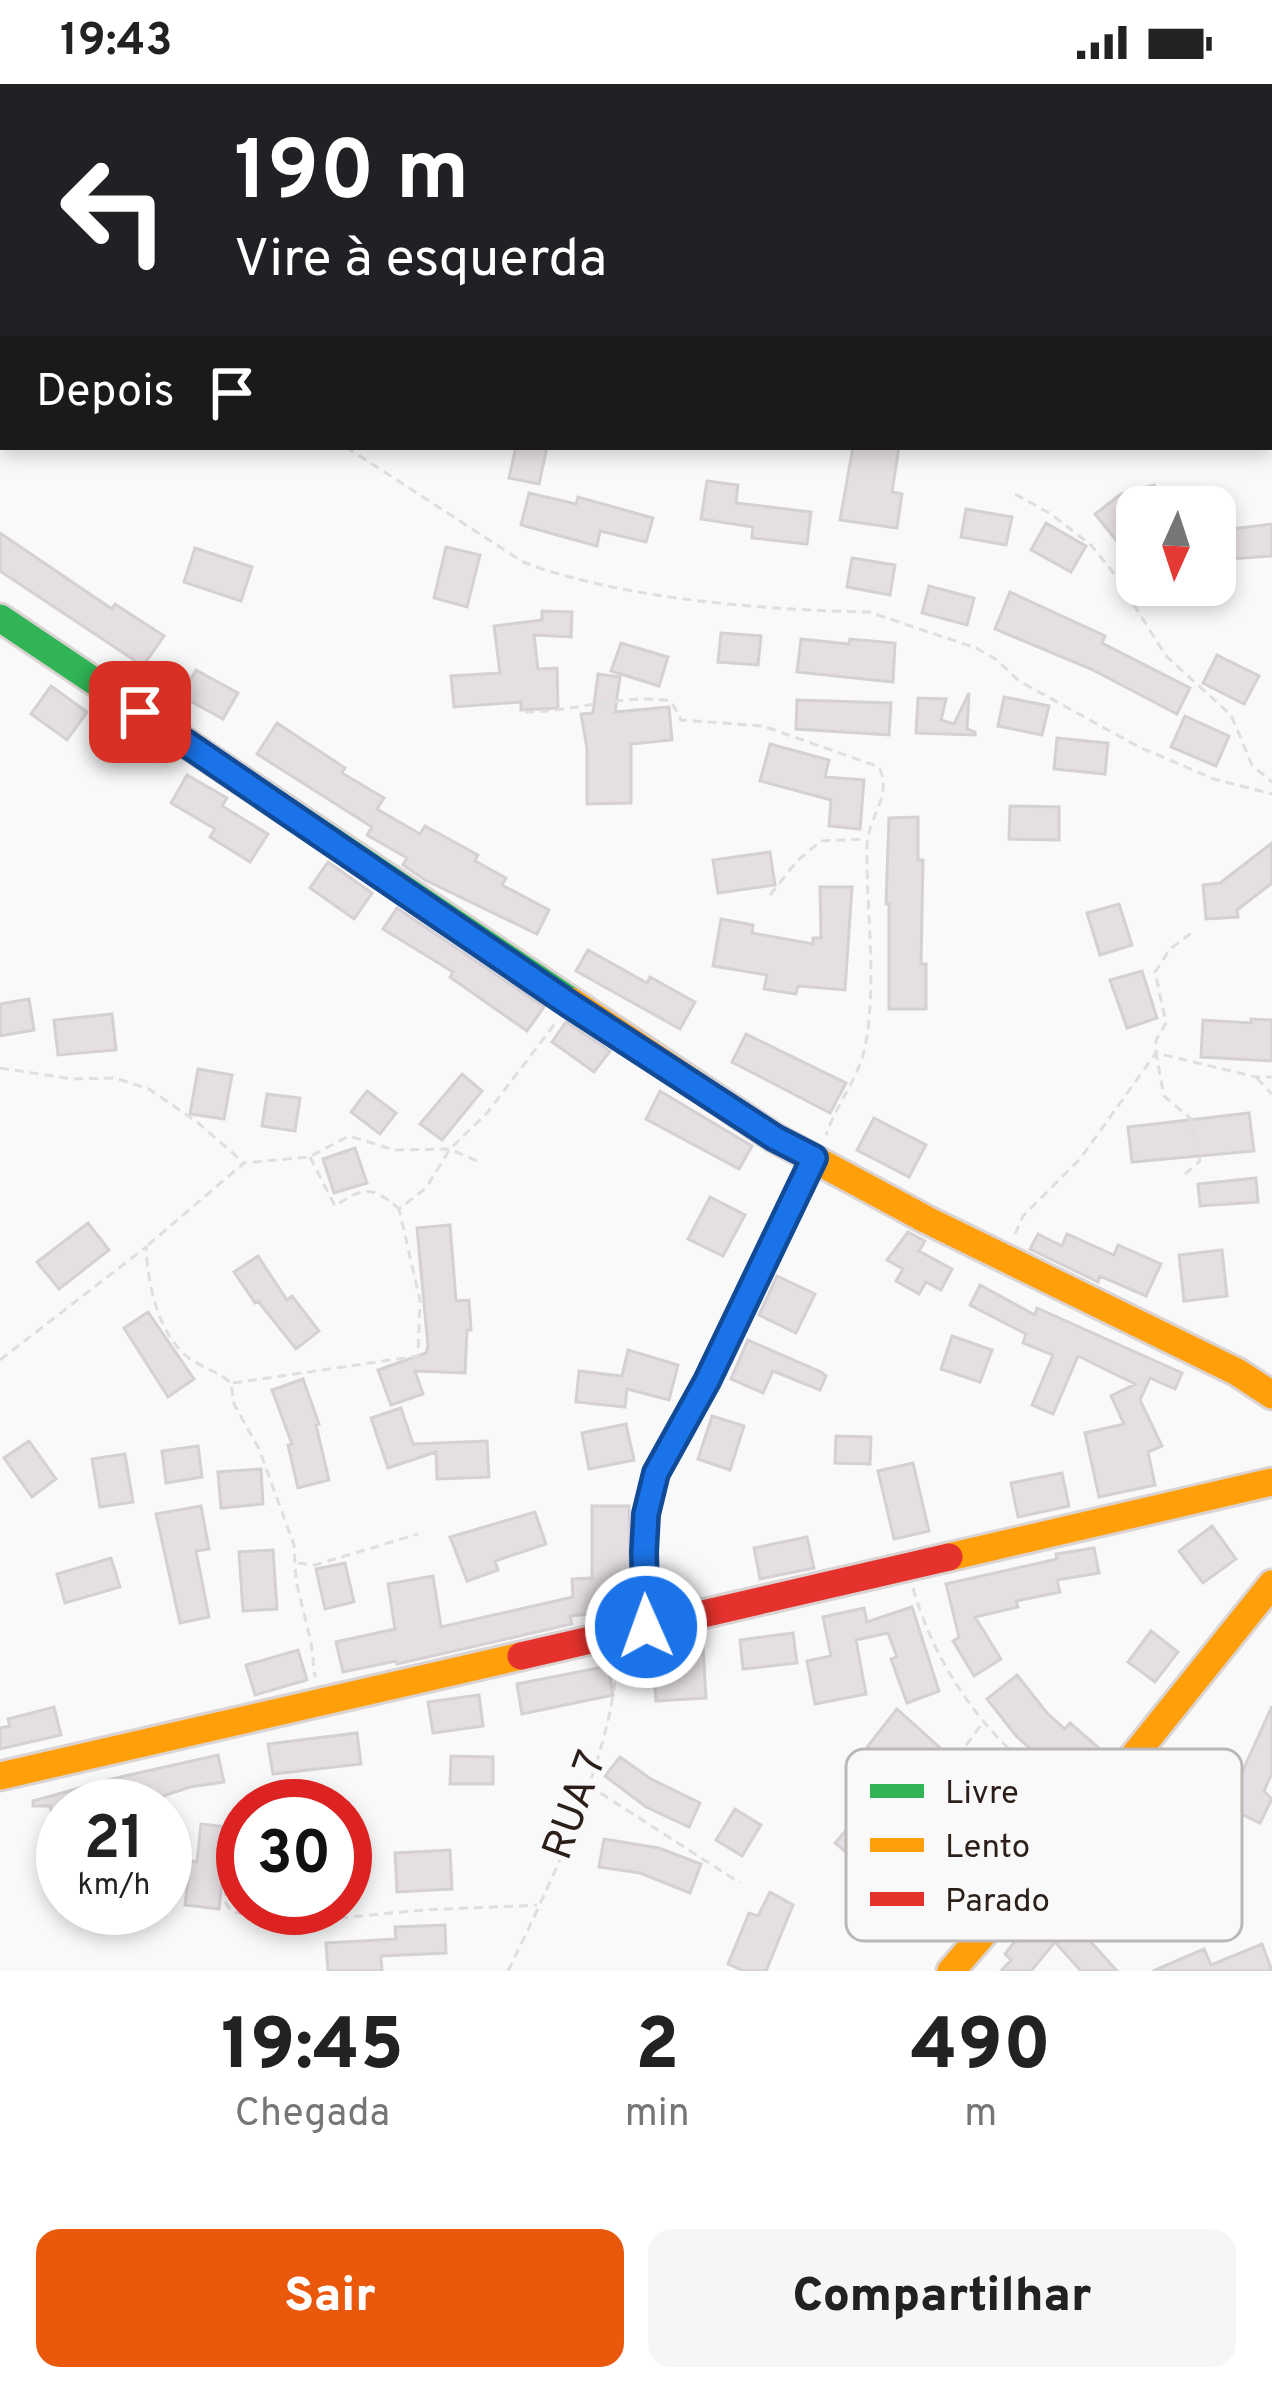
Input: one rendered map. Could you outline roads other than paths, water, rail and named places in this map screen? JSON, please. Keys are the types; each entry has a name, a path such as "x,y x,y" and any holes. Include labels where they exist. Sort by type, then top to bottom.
{"main road":[{"path":"0,618 775,1138 1237,1372 1272,1395"},
{"path":"1237,1372 1272,1384"},
{"path":"0,1776 1272,1481"},
{"path":"1139,1749 1272,1584"},
{"path":"951,1971 977,1941"}],"street":[{"path":"633,1630 646,1514 656,1473 707,1381 814,1158"}]}
